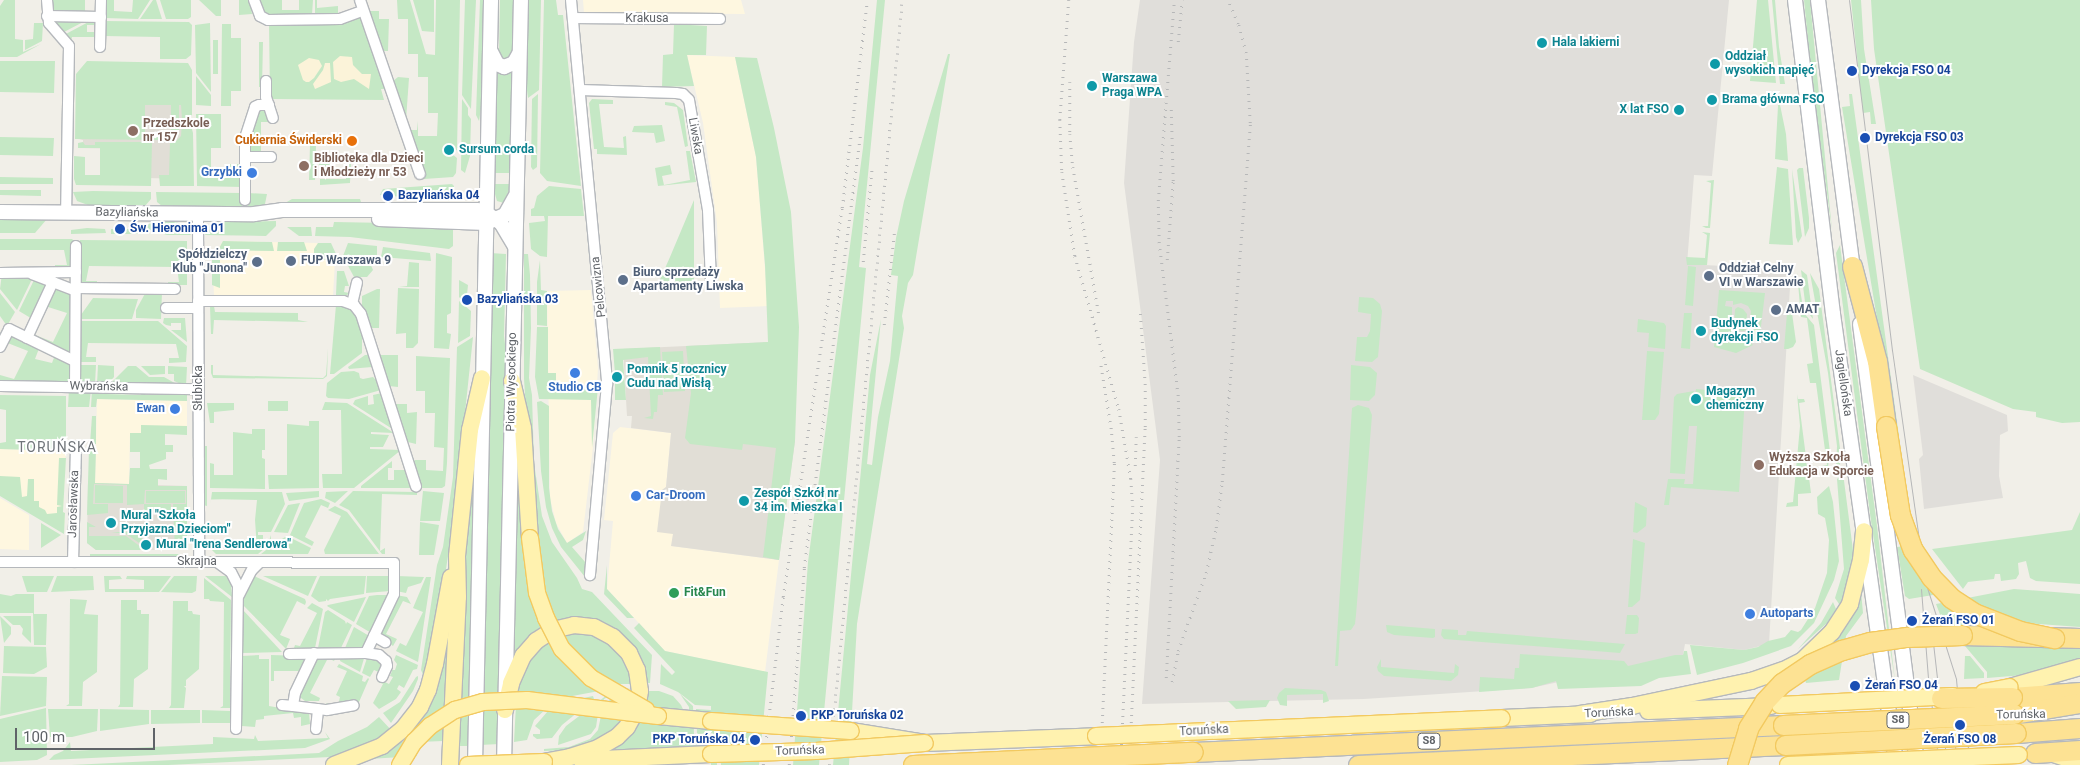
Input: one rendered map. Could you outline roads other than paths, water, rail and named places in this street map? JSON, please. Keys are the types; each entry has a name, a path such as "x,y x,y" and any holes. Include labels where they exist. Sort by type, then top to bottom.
{"highway":[{"path":"1852,266 1877,361 1900,515 1913,550 1931,577 1951,598 1974,613 2020,631 2054,638"},
{"path":"1737,765 1748,728 1764,702 1792,675 1830,654 1870,642 1913,636 2080,638"},
{"path":"2013,708 2080,692"},
{"path":"1940,698 2013,708 2080,704"},
{"name":"Toruńska","path":"913,765 1783,725 2013,708 2080,713"},
{"name":"Toruńska","path":"1358,765 1785,745 2013,708 2080,728"},
{"path":"2027,754 2080,750"}],"main road":[{"path":"475,765 482,378 490,218 491,0"},
{"name":"Piotra Wysockiego","path":"504,765 521,0"},
{"name":"Jagiellońska","path":"1795,0 1826,254 1896,765"},
{"name":"Jagiellońska","path":"1818,0 1917,765"},
{"path":"490,49 497,64 504,67 514,63 519,54"},
{"path":"490,218 511,207 517,185"},
{"name":"Bazyliańska","path":"0,212 254,214 282,210 470,210 490,218"},
{"path":"490,218 508,232 515,251"},
{"path":"450,765 458,597 457,556 470,430 482,378"},
{"path":"512,381 523,428 530,538 537,593 548,623 562,649 595,682 658,716"},
{"path":"1664,705 1751,681 1795,664 1832,632 1850,604 1861,560 1864,531"},
{"path":"334,765 358,757 389,741 403,729 420,707 428,690 436,664 447,594 457,556"},
{"path":"505,710 515,672 527,650 547,632 566,626 594,627 613,637 633,659 640,687 635,714 617,737 590,751 544,762"},
{"path":"2013,708 2080,667"},
{"name":"Toruńska","path":"468,765 816,751 925,743 1580,714 1664,705 1780,705 1940,698"},
{"path":"400,765 414,742 430,726 455,710 483,702 528,700 658,716 873,734 925,743"},
{"path":"1788,765 2027,754 2053,754 2080,763"}],"street":[{"path":"47,0 47,16 50,25 69,46 66,212"},
{"path":"100,47 101,0"},
{"path":"254,0 260,16 266,20 340,19 361,5 420,174"},
{"name":"Pelcowizna","path":"571,0 607,384 590,575"},
{"path":"47,16 101,17"},
{"name":"Krakusa","path":"573,18 720,19"},
{"path":"266,81 269,105 273,118"},
{"name":"Liwska","path":"580,90 676,93 683,94 689,100 708,210 711,282"},
{"path":"245,200 245,140 254,109 258,105 269,105"},
{"path":"245,157 271,157"},
{"name":"Słubicka","path":"198,214 199,562"},
{"path":"75,387 76,246"},
{"path":"0,273 25,271 76,272"},
{"path":"25,271 76,289 176,289"},
{"path":"27,338 53,282"},
{"path":"352,304 357,283"},
{"path":"166,308 198,305 343,301 352,304 361,314 416,486"},
{"path":"0,347 9,329 75,361"},
{"name":"Wybrańska","path":"0,386 199,389"},
{"name":"Jarosławska","path":"73,562 76,446"},
{"name":"Skrajna","path":"0,562 394,563 394,593 374,636"},
{"path":"217,562 228,569 238,586 236,729"},
{"path":"238,597 252,570 260,562"},
{"path":"366,653 374,636 385,642"},
{"path":"293,706 296,692 314,653"},
{"path":"289,654 366,653 379,655 386,661 387,666 382,677"},
{"path":"282,705 330,710 354,705"},
{"path":"316,729 318,709"}],"tram line":[{"path":"1849,0 1892,350 1925,581 1956,679 1961,734 1969,749 1990,765"},
{"path":"1921,589 1928,677 1939,765"},
{"path":"1932,634 1947,765"},
{"path":"1954,725 1956,765"}],"railway":[{"path":"763,765 783,597 842,208 867,0"},
{"path":"829,765 902,0"},
{"path":"1069,0 1060,120 1062,172 1075,256 1119,409 1131,479 1133,506 1121,765"},
{"path":"1166,678 1179,437 1178,396 1159,243 1158,201 1174,0"},
{"path":"1178,42 1182,0"},
{"path":"1172,682 1178,651 1206,573 1216,528 1222,482 1250,123 1246,53 1238,24 1228,0"},
{"path":"1070,82 1070,134 1073,167 1099,315"},
{"path":"1167,260 1173,181 1171,108"},
{"path":"789,765 804,568 860,134"},
{"path":"863,262 872,166"},
{"path":"884,325 894,234"},
{"path":"1129,765 1145,427 1145,385 1140,312"},
{"path":"1100,361 1111,429 1114,463 1100,765"},
{"path":"1135,466 1136,437"}],"place":[{"name":"Hala lakierni","path":"1542,43"},
{"name":"Oddział wysokich napięć","path":"1715,64"},
{"name":"Dyrekcja FSO 04","path":"1852,71"},
{"name":"Warszawa Praga WPA","path":"1092,86"},
{"name":"Brama główna FSO","path":"1712,100"},
{"name":"X lat FSO","path":"1679,110"},
{"name":"Przedszkole nr 157","path":"133,131"},
{"name":"Dyrekcja FSO 03","path":"1865,138"},
{"name":"Cukiernia Świderski","path":"352,141"},
{"name":"Sursum corda","path":"449,150"},
{"name":"Biblioteka dla Dzieci i Młodzieży nr 53","path":"304,166"},
{"name":"Grzybki","path":"252,173"},
{"name":"Bazyliańska 04","path":"388,196"},
{"name":"Św. Hieronima 01","path":"120,229"},
{"name":"FUP Warszawa 9","path":"291,261"},
{"name":"Spółdzielczy Klub \"Junona\"","path":"257,262"},
{"name":"Oddział Celny VI w Warszawie","path":"1709,276"},
{"name":"Biuro sprzedaży Apartamenty Liwska","path":"623,280"},
{"name":"Bazyliańska 03","path":"467,300"},
{"name":"AMAT","path":"1776,310"},
{"name":"Budynek dyrekcji FSO","path":"1701,331"},
{"name":"Studio CB","path":"575,373"},
{"name":"Pomnik 5 rocznicy Cudu nad Wisłą","path":"617,377"},
{"name":"Magazyn chemiczny","path":"1696,399"},
{"name":"Ewan","path":"175,409"},
{"name":"Wyższa Szkoła Edukacja w Sporcie","path":"1759,465"},
{"name":"Car-Droom","path":"636,496"},
{"name":"Zespół Szkół nr 34 im. Mieszka I","path":"744,501"},
{"name":"Mural \"Szkoła Przyjazna Dzieciom\"","path":"111,523"},
{"name":"Mural \"Irena Sendlerowa\"","path":"146,545"},
{"name":"Fit&Fun","path":"674,593"},
{"name":"Autoparts","path":"1750,614"},
{"name":"Żerań FSO 01","path":"1912,621"},
{"name":"Żerań FSO 04","path":"1855,686"},
{"name":"PKP Toruńska 02","path":"801,716"},
{"name":"Żerań FSO 08","path":"1960,725"},
{"name":"PKP Toruńska 04","path":"755,740"}],"district":[{"name":"TORUŃSKA","path":"57,447"}]}
